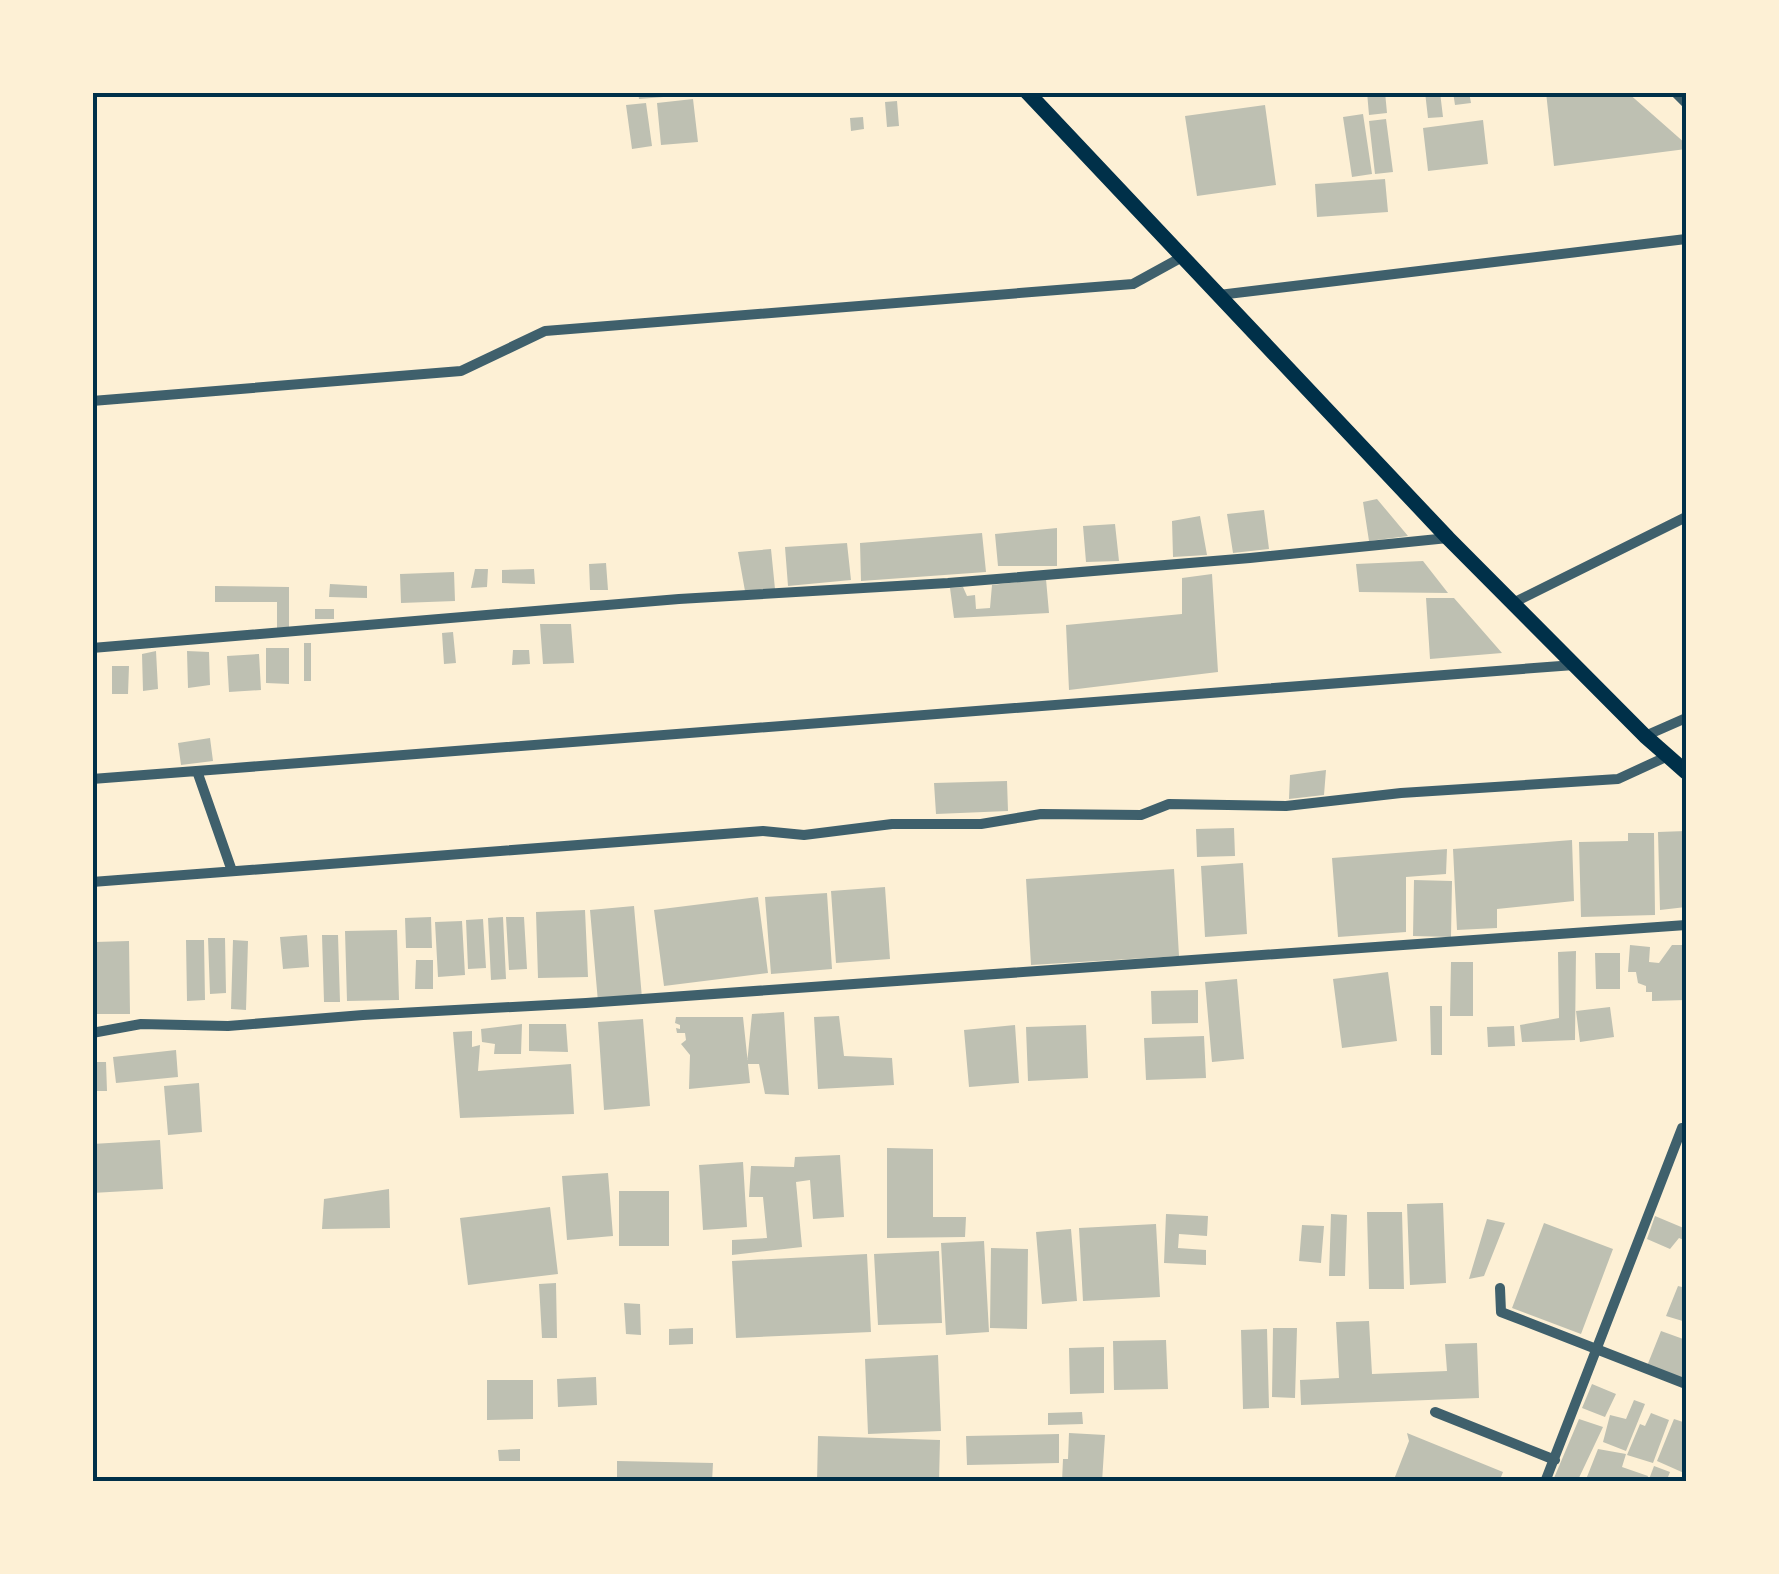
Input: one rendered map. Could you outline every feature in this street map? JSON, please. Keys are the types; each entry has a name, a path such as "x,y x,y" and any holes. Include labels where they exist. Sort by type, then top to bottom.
{"main road":[{"path":"1027,92 1448,538 1645,736 1686,772"}],"street":[{"path":"1675,92 1686,103"},
{"path":"1219,295 1686,238"},
{"path":"92,401 461,372 545,331 1133,284 1182,257"},
{"path":"1513,603 1686,517"},
{"path":"92,648 679,599 1156,566 1448,538"},
{"path":"92,779 1575,665"},
{"path":"1645,736 1686,718"},
{"path":"92,882 764,831 804,835 892,824 981,824 1041,814 1141,815 1169,804 1286,806 1402,792 1618,779 1668,756"},
{"path":"197,771 232,871"},
{"path":"92,1032 142,1024 228,1026 586,1003 1686,924"},
{"path":"1545,1482 1682,1128 1686,1130"},
{"path":"1500,1288 1501,1312 1686,1384"},
{"path":"1435,1412 1555,1460"}],"building":[{"path":"638,92 687,92 688,95 639,99"},
{"path":"1367,92 1385,92 1387,113 1369,115"},
{"path":"1425,92 1440,92 1443,117 1428,118"},
{"path":"1453,92 1469,92 1471,103 1455,105"},
{"path":"1546,92 1627,92 1686,144 1686,149 1554,166"},
{"path":"693,99 698,142 661,145 657,103"},
{"path":"897,101 899,126 887,127 885,102"},
{"path":"646,103 652,146 632,149 626,105"},
{"path":"1265,105 1276,185 1197,196 1185,116"},
{"path":"1363,114 1372,174 1352,177 1343,117"},
{"path":"863,117 864,129 851,131 850,118"},
{"path":"1386,119 1393,172 1375,174 1369,121"},
{"path":"1483,120 1488,164 1428,171 1423,128"},
{"path":"1385,179 1388,212 1317,217 1315,184"},
{"path":"1377,499 1408,536 1369,541 1363,502"},
{"path":"1264,510 1269,549 1233,553 1227,514"},
{"path":"1200,516 1207,555 1173,557 1172,521"},
{"path":"1115,524 1119,561 1086,562 1083,526"},
{"path":"1057,528 1057,566 998,566 995,534"},
{"path":"982,533 986,572 861,581 860,543"},
{"path":"847,543 851,580 788,586 785,547"},
{"path":"771,549 775,589 745,591 738,552"},
{"path":"1423,561 1448,593 1359,592 1356,564"},
{"path":"606,563 608,590 590,590 589,564"},
{"path":"475,569 488,569 487,587 471,588"},
{"path":"534,569 535,584 502,583 502,570"},
{"path":"454,572 455,601 401,603 400,574"},
{"path":"1212,574 1218,672 1069,690 1066,625 1182,614 1182,578"},
{"path":"1046,579 1049,613 954,618 950,588 963,587 967,596 975,595 976,609 990,608 992,585"},
{"path":"330,584 367,586 367,598 329,597"},
{"path":"215,586 289,587 289,628 277,628 277,602 215,602"},
{"path":"1426,598 1454,598 1502,653 1430,659"},
{"path":"315,609 334,609 334,619 315,619"},
{"path":"540,624 571,624 574,663 543,664"},
{"path":"453,632 456,663 444,664 442,633"},
{"path":"304,643 311,643 311,681 304,681"},
{"path":"266,648 289,648 289,684 266,683"},
{"path":"513,650 529,650 530,664 512,665"},
{"path":"156,651 158,689 143,691 142,654"},
{"path":"187,651 209,652 210,685 188,688"},
{"path":"259,654 261,690 229,692 227,656"},
{"path":"112,666 129,666 128,694 112,694"},
{"path":"210,738 213,761 181,765 178,743"},
{"path":"1326,770 1324,795 1289,799 1290,775"},
{"path":"1007,781 1008,811 936,814 934,783"},
{"path":"1234,828 1235,856 1197,857 1196,829"},
{"path":"1686,831 1686,907 1660,910 1658,832"},
{"path":"1628,833 1654,833 1655,915 1581,917 1579,842 1628,841"},
{"path":"1572,840 1574,901 1497,909 1497,928 1457,930 1453,849"},
{"path":"1447,849 1446,874 1406,877 1406,932 1338,937 1332,858"},
{"path":"1243,863 1247,934 1205,937 1201,866"},
{"path":"1174,869 1179,956 1031,965 1026,879"},
{"path":"1414,880 1452,881 1451,937 1413,936"},
{"path":"885,887 890,959 836,963 831,891"},
{"path":"827,893 832,969 771,974 765,897"},
{"path":"758,897 768,973 664,986 654,910"},
{"path":"634,906 642,998 598,1002 590,910"},
{"path":"585,910 588,977 538,978 536,912"},
{"path":"431,917 432,948 406,948 405,918"},
{"path":"503,917 506,979 491,980 488,918"},
{"path":"506,917 524,917 527,969 509,970"},
{"path":"483,919 486,968 468,969 466,920"},
{"path":"462,921 465,975 438,977 435,922"},
{"path":"397,930 399,1000 347,1001 345,931"},
{"path":"307,935 309,967 283,969 280,937"},
{"path":"322,935 338,935 340,1002 324,1002"},
{"path":"208,938 225,938 226,993 210,994"},
{"path":"186,940 204,940 205,1000 187,1001"},
{"path":"233,940 248,941 246,1010 231,1009"},
{"path":"129,941 130,1014 96,1014 95,942"},
{"path":"1630,945 1650,947 1649,962 1659,963 1672,945 1686,945 1686,1000 1652,1001 1652,992 1646,992 1646,986 1638,983 1636,972 1628,972"},
{"path":"1576,951 1575,1040 1522,1042 1520,1025 1559,1018 1558,952"},
{"path":"1595,953 1620,953 1620,989 1596,989"},
{"path":"416,960 433,960 433,989 415,989"},
{"path":"1451,962 1473,962 1473,1016 1450,1016"},
{"path":"1388,972 1397,1041 1342,1048 1333,979"},
{"path":"1237,979 1244,1059 1212,1062 1205,982"},
{"path":"1198,990 1198,1023 1152,1024 1151,991"},
{"path":"1430,1006 1442,1006 1442,1055 1431,1055"},
{"path":"1610,1007 1614,1037 1580,1042 1576,1011"},
{"path":"784,1012 789,1095 765,1094 759,1064 747,1064 752,1014"},
{"path":"839,1016 844,1056 892,1058 894,1085 818,1089 814,1017"},
{"path":"676,1017 743,1017 750,1083 689,1089 690,1055 681,1044 686,1040 685,1033 677,1033 680,1025 675,1023"},
{"path":"643,1019 650,1106 604,1110 598,1022"},
{"path":"522,1024 521,1054 494,1054 495,1044 482,1042 481,1029"},
{"path":"529,1024 566,1024 568,1052 529,1051"},
{"path":"1015,1025 1019,1083 969,1087 964,1030"},
{"path":"1086,1025 1088,1078 1028,1081 1026,1027"},
{"path":"1514,1026 1515,1046 1488,1047 1487,1027"},
{"path":"472,1031 472,1047 480,1045 478,1071 571,1064 574,1114 460,1118 453,1032"},
{"path":"1204,1036 1206,1078 1146,1080 1144,1038"},
{"path":"176,1050 178,1077 116,1083 113,1057"},
{"path":"92,1062 106,1062 107,1091 92,1091"},
{"path":"199,1083 202,1132 168,1135 164,1086"},
{"path":"160,1140 163,1189 92,1193 92,1144"},
{"path":"887,1148 933,1149 933,1217 966,1217 965,1237 887,1238"},
{"path":"840,1155 844,1217 813,1219 810,1180 796,1182 802,1247 732,1255 732,1240 767,1238 763,1197 749,1197 751,1166 794,1167 795,1157"},
{"path":"743,1162 747,1227 703,1230 699,1165"},
{"path":"608,1173 613,1236 567,1240 562,1176"},
{"path":"389,1189 390,1228 322,1229 324,1199"},
{"path":"619,1191 669,1191 669,1246 619,1246"},
{"path":"1443,1203 1446,1283 1410,1285 1407,1204"},
{"path":"550,1207 558,1274 468,1285 460,1218"},
{"path":"1367,1212 1402,1212 1404,1289 1369,1289"},
{"path":"1166,1214 1208,1216 1207,1236 1179,1234 1178,1248 1206,1250 1206,1265 1164,1263"},
{"path":"1331,1214 1347,1215 1345,1276 1329,1276"},
{"path":"1655,1216 1686,1229 1686,1241 1679,1238 1670,1249 1647,1239"},
{"path":"1487,1219 1505,1223 1484,1276 1469,1279"},
{"path":"1544,1223 1613,1249 1581,1334 1512,1308"},
{"path":"1156,1224 1160,1297 1083,1301 1079,1228"},
{"path":"1302,1225 1324,1226 1321,1263 1299,1261"},
{"path":"1071,1229 1077,1301 1042,1304 1036,1232"},
{"path":"984,1241 989,1332 946,1335 941,1243"},
{"path":"991,1248 1028,1249 1027,1329 990,1328"},
{"path":"939,1251 942,1323 878,1325 874,1254"},
{"path":"867,1254 871,1332 736,1338 732,1261"},
{"path":"556,1283 557,1338 542,1338 539,1284"},
{"path":"1678,1286 1686,1288 1686,1322 1666,1316"},
{"path":"624,1303 640,1304 641,1335 626,1334"},
{"path":"1369,1321 1372,1374 1447,1371 1445,1344 1477,1343 1479,1398 1301,1405 1300,1380 1339,1378 1336,1322"},
{"path":"693,1328 693,1344 669,1345 669,1329"},
{"path":"1273,1328 1297,1328 1295,1398 1272,1397"},
{"path":"1267,1329 1269,1408 1243,1409 1241,1330"},
{"path":"1661,1331 1686,1340 1685,1381 1647,1366"},
{"path":"1166,1340 1168,1389 1114,1390 1113,1341"},
{"path":"1104,1347 1104,1393 1070,1394 1069,1348"},
{"path":"938,1355 941,1431 868,1434 865,1359"},
{"path":"596,1377 597,1405 558,1407 557,1379"},
{"path":"487,1380 533,1380 533,1419 487,1420"},
{"path":"1592,1384 1616,1394 1605,1417 1582,1408"},
{"path":"1634,1400 1645,1404 1626,1451 1603,1442 1610,1415 1626,1419"},
{"path":"1082,1412 1083,1424 1048,1425 1048,1413"},
{"path":"1651,1413 1669,1420 1653,1463 1627,1455 1640,1424 1645,1426"},
{"path":"1579,1419 1603,1427 1577,1482 1554,1478"},
{"path":"1674,1419 1686,1423 1684,1473 1657,1461"},
{"path":"1069,1433 1105,1435 1102,1482 1062,1482"},
{"path":"1407,1433 1503,1472 1499,1482 1393,1482 1409,1441"},
{"path":"1059,1434 1059,1463 967,1465 966,1436"},
{"path":"818,1436 940,1440 939,1482 817,1482"},
{"path":"520,1449 520,1461 499,1461 498,1450"},
{"path":"1598,1449 1626,1454 1622,1467 1648,1476 1646,1482 1585,1482"},
{"path":"617,1461 713,1463 712,1482 617,1482"},
{"path":"1654,1466 1670,1472 1666,1482 1648,1482"}]}
